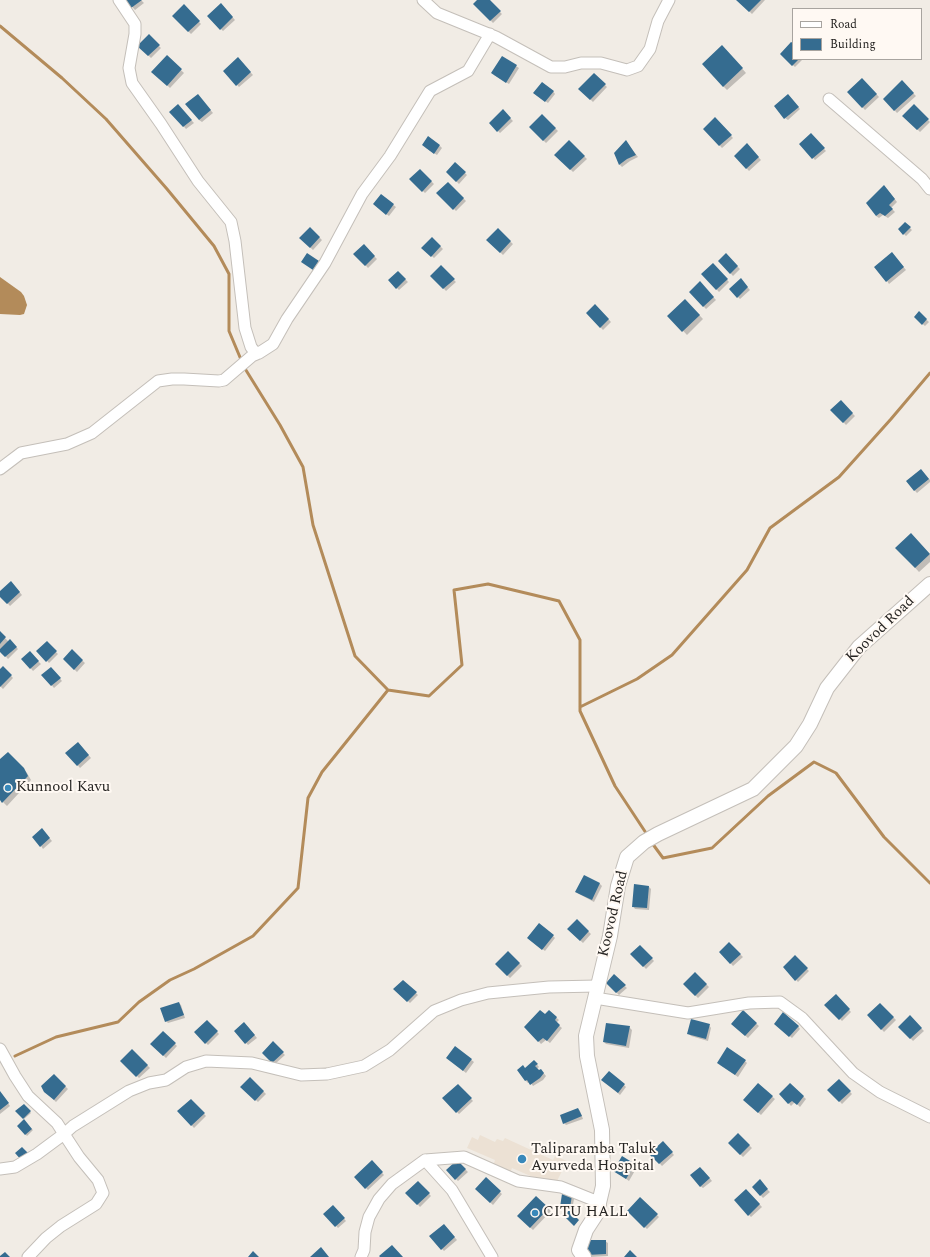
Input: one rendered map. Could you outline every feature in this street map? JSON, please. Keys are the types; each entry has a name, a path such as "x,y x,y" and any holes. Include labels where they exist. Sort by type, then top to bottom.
{"main road":[{"name":"Koovod Road","path":"584,1257 579,1250 586,1230 599,1210 603,1186 602,1130 587,1056 586,1036 610,936 618,886 627,857 644,842 658,834 753,789 796,746 810,724 827,688 859,647 930,584"}],"street":[{"path":"119,0 134,24 135,34 129,68 132,83 198,181 231,222 235,241 245,328 251,347 255,354"},
{"path":"423,0 437,13 490,34 550,67 565,67 581,63 601,63 627,70 638,66 650,49 658,21 669,0"},
{"path":"0,469 21,453 67,444 92,433 158,381 172,379 224,380 255,354 272,344 325,263 362,194 390,156 430,91 468,71 490,34"},
{"path":"829,99 922,179 930,189"},
{"path":"0,1169 15,1167 37,1154 73,1126 129,1091 149,1083 166,1080 186,1067 206,1060 252,1063 301,1075 327,1074 364,1066 390,1050 434,1011 461,1000 494,992 549,987 596,992 688,1013 749,1003 780,1002 802,1018 853,1073 880,1092 930,1117"},
{"path":"0,1049 28,1096 58,1123 79,1157 98,1180 103,1193 96,1204 46,1238 28,1257"},
{"path":"361,1257 364,1250 365,1232 369,1217 379,1200 392,1184 425,1160 464,1157 518,1181 561,1187 591,1199 599,1204"},
{"path":"425,1160 452,1190 492,1257"}],"shaded area":[{"path":"0,277 21,292 24,296 27,305 24,314 0,314"},
{"name":"Taliparamba Taluk Ayurveda Hospital","path":"480,1135 495,1142 497,1139 503,1141 505,1138 553,1160 555,1156 567,1161 556,1183 544,1178 542,1181 512,1168 510,1173 493,1166 495,1160 467,1148 472,1137 478,1140"}],"building":[{"path":"125,0 142,0 131,8"},
{"path":"477,0 490,0 501,11 490,21 473,4"},
{"path":"736,0 761,0 749,12"},
{"path":"221,3 233,17 220,30 207,16"},
{"path":"184,4 200,21 188,32 172,16"},
{"path":"149,34 160,45 148,56 137,46"},
{"path":"791,42 792,60 798,60 792,66 780,54"},
{"path":"722,45 743,68 723,87 702,64"},
{"path":"167,55 182,69 167,86 151,72"},
{"path":"502,56 517,65 506,83 491,73"},
{"path":"238,57 251,72 236,86 223,71"},
{"path":"594,73 606,84 590,100 578,89"},
{"path":"862,78 877,94 862,108 847,92"},
{"path":"902,80 914,93 894,111 883,99"},
{"path":"542,82 554,91 545,102 533,93"},
{"path":"198,94 211,110 199,120 185,104"},
{"path":"788,94 799,107 784,119 774,106"},
{"path":"178,104 192,120 183,127 169,112"},
{"path":"914,104 929,119 917,130 902,116"},
{"path":"503,109 511,118 497,132 489,123"},
{"path":"542,114 556,128 543,141 529,127"},
{"path":"715,117 732,135 719,146 703,129"},
{"path":"811,133 825,148 812,159 799,144"},
{"path":"428,136 440,145 434,154 422,145"},
{"path":"569,140 585,156 570,170 554,155"},
{"path":"626,140 636,155 619,165 614,153"},
{"path":"747,143 759,157 746,169 734,156"},
{"path":"455,162 466,172 456,182 446,172"},
{"path":"420,169 432,181 422,192 409,179"},
{"path":"448,182 464,198 453,210 436,193"},
{"path":"884,185 895,199 889,205 893,209 885,216 880,213 876,216 866,203"},
{"path":"381,194 394,204 386,215 373,204"},
{"path":"905,222 911,227 903,235 898,229"},
{"path":"310,227 320,237 310,248 299,238"},
{"path":"498,228 511,241 500,253 486,240"},
{"path":"432,237 441,246 431,257 421,248"},
{"path":"364,244 375,256 365,266 353,254"},
{"path":"892,252 904,267 886,282 874,267"},
{"path":"307,253 319,261 313,270 301,262"},
{"path":"726,253 738,266 730,274 718,261"},
{"path":"713,263 728,279 716,290 701,274"},
{"path":"441,265 455,279 443,289 430,276"},
{"path":"398,271 406,279 396,289 388,280"},
{"path":"741,278 748,287 737,298 729,289"},
{"path":"700,281 714,297 703,307 689,292"},
{"path":"685,299 700,315 682,332 667,316"},
{"path":"595,304 609,319 600,328 586,313"},
{"path":"919,311 927,319 922,325 914,317"},
{"path":"841,400 853,413 843,423 830,410"},
{"path":"921,469 929,479 914,491 906,481"},
{"path":"911,533 930,554 915,568 895,548"},
{"path":"11,581 20,592 7,604 0,597 0,591"},
{"path":"0,631 6,637 0,644"},
{"path":"10,639 17,647 5,657 0,652 0,649"},
{"path":"47,641 57,651 46,662 36,651"},
{"path":"72,649 83,660 74,670 63,659"},
{"path":"30,651 39,661 30,669 21,659"},
{"path":"3,666 12,675 0,687 0,669"},
{"path":"51,667 61,678 51,686 41,675"},
{"path":"78,742 89,755 77,766 65,753"},
{"name":"Kunnool Kavu","path":"8,752 24,768 28,776 2,803 0,800 0,759"},
{"path":"42,828 50,838 40,847 32,837"},
{"path":"584,875 600,883 592,900 575,892"},
{"path":"634,884 649,886 647,908 632,907"},
{"path":"577,919 589,931 580,941 567,929"},
{"path":"539,923 554,935 542,950 527,938"},
{"path":"729,942 741,954 730,964 719,952"},
{"path":"640,945 653,958 643,967 630,954"},
{"path":"508,951 520,963 507,976 495,964"},
{"path":"795,955 808,968 795,981 783,967"},
{"path":"695,972 707,984 695,996 683,984"},
{"path":"614,974 626,985 616,993 606,983"},
{"path":"403,980 417,992 407,1002 393,989"},
{"path":"836,994 850,1009 839,1020 824,1005"},
{"path":"179,1002 184,1015 165,1022 160,1008"},
{"path":"880,1003 894,1017 881,1030 867,1015"},
{"path":"540,1010 545,1014 549,1010 557,1017 555,1020 560,1025 547,1041 543,1038 538,1042 524,1027"},
{"path":"743,1010 757,1023 745,1036 731,1024"},
{"path":"783,1012 799,1026 789,1037 774,1024"},
{"path":"910,1015 922,1028 910,1039 898,1027"},
{"path":"691,1019 710,1024 706,1039 687,1034"},
{"path":"207,1020 218,1031 205,1044 194,1032"},
{"path":"244,1022 255,1035 245,1044 234,1031"},
{"path":"606,1023 630,1026 626,1046 603,1042"},
{"path":"163,1031 176,1043 163,1056 150,1044"},
{"path":"273,1041 284,1052 272,1063 262,1053"},
{"path":"455,1046 472,1059 463,1071 446,1058"},
{"path":"727,1047 746,1060 735,1075 717,1063"},
{"path":"132,1049 148,1065 136,1077 120,1061"},
{"path":"534,1060 538,1064 535,1066 539,1070 541,1069 544,1073 530,1085 517,1070 523,1065 525,1068"},
{"path":"609,1071 625,1084 618,1093 601,1080"},
{"path":"54,1074 66,1086 54,1100 44,1092 41,1086"},
{"path":"250,1077 264,1091 255,1101 240,1087"},
{"path":"839,1079 851,1091 839,1102 827,1090"},
{"path":"758,1083 773,1096 758,1113 743,1100"},
{"path":"790,1083 804,1096 797,1105 792,1101 788,1104 779,1094"},
{"path":"458,1084 472,1098 456,1113 442,1098"},
{"path":"0,1091 9,1103 0,1110"},
{"path":"191,1099 205,1113 191,1126 177,1111"},
{"path":"24,1104 31,1111 23,1119 15,1111"},
{"path":"578,1108 582,1116 563,1124 560,1115"},
{"path":"24,1119 32,1129 25,1135 17,1126"},
{"path":"738,1133 750,1145 740,1155 728,1143"},
{"path":"663,1141 673,1152 659,1164 649,1154"},
{"path":"22,1147 29,1154 22,1161 15,1153"},
{"path":"622,1156 635,1164 626,1179 613,1171"},
{"path":"372,1160 383,1172 365,1189 354,1177"},
{"path":"457,1160 466,1169 455,1180 446,1170"},
{"path":"700,1167 710,1178 700,1187 690,1175"},
{"path":"486,1177 501,1191 490,1203 475,1189"},
{"path":"760,1179 768,1189 760,1196 752,1187"},
{"path":"418,1181 430,1193 417,1205 405,1193"},
{"path":"746,1189 760,1204 748,1216 734,1200"},
{"path":"562,1194 572,1195 570,1208 560,1207"},
{"path":"536,1196 549,1208 530,1228 517,1216"},
{"path":"640,1197 658,1214 644,1228 627,1211"},
{"path":"333,1205 345,1218 335,1227 323,1214"},
{"path":"569,1210 579,1220 574,1226 564,1216"},
{"path":"444,1224 455,1237 441,1250 429,1236"},
{"path":"587,1240 606,1240 606,1254 587,1255"},
{"path":"392,1245 403,1257 379,1256"},
{"path":"321,1247 329,1257 310,1257"},
{"path":"630,1250 637,1257 624,1257"},
{"path":"253,1251 259,1257 248,1257"},
{"path":"5,1252 10,1257 0,1257 0,1256"}],"waterway":[{"path":"0,26 62,78 106,119 214,246 229,274 229,331 242,362"},
{"path":"244,367 280,425 303,467 313,525 355,656 388,690 429,696 462,665 454,590 488,584 559,601 580,640 580,711 615,786 648,836"},
{"path":"580,707 637,679 672,655 747,570 770,528 839,477 930,373"},
{"path":"15,1056 56,1037 118,1022 139,1002 170,980 194,969 253,936 298,888 308,798 322,772 388,690"},
{"path":"652,843 663,858 712,848 768,796 814,762 836,773 884,837 930,883"}],"place":[{"name":"Kunnool Kavu","path":"8,788"},
{"name":"Taliparamba Taluk Ayurveda Hospital","path":"522,1159"},
{"name":"CITU HALL","path":"535,1213"}]}
